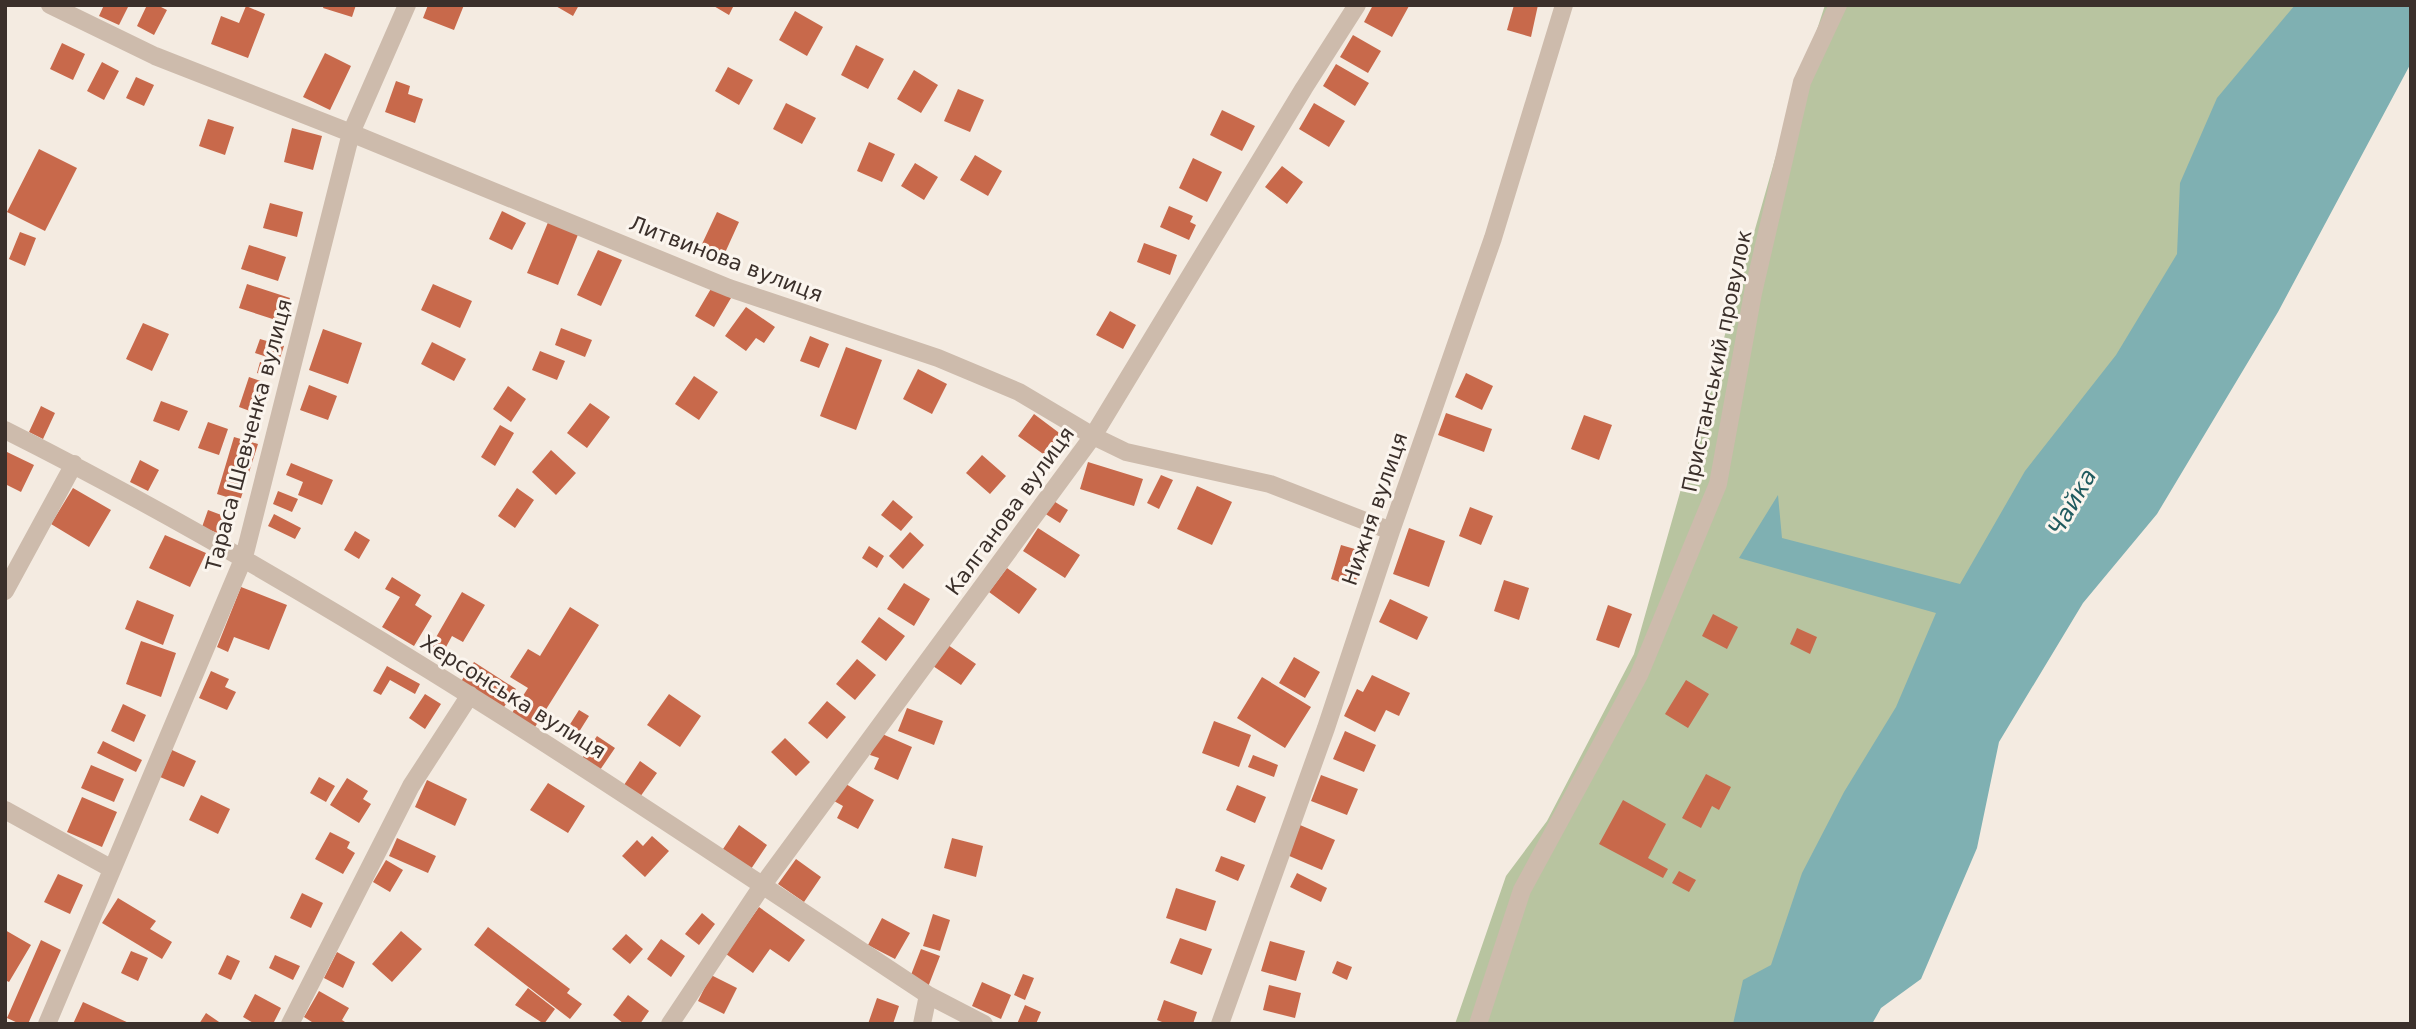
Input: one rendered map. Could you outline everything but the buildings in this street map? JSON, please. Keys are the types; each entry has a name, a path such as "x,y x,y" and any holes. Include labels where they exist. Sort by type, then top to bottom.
{"street":[{"name":"Литвинова вулиця","path":"50,5 155,56 729,288 938,358 1019,391 1093,436 1126,452 1270,484 1391,531"},
{"name":"Тараса Шевченка вулиця","path":"47,1024 244,557 351,133 407,5"},
{"name":"Калганова вулиця","path":"670,1024 762,886 1093,436 1357,5"},
{"name":"Нижня вулиця","path":"1220,1024 1321,741 1493,238 1564,5"},
{"name":"Пристанський провулок","path":"1478,1024 1522,890 1639,675 1718,484 1753,293 1802,82 1838,5"},
{"name":"Херсонська вулиця","path":"5,429 244,557 581,765 928,995 984,1024"},
{"path":"5,591 74,464"},
{"path":"290,1024 411,786 470,695"},
{"path":"5,810 112,869"},
{"path":"922,1024 928,995"}],"green space":[{"path":"1825,5 2388,5 1835,1024 1455,1024 1506,876 1547,821 1634,654 1775,159"}],"water":[{"name":"Чайка","path":"2295,5 2411,5 2411,63 2278,312 2157,514 2083,603 1999,742 1977,848 1921,979 1881,1008 1872,1024 1733,1024 1743,980 1771,965 1802,873 1844,792 1896,707 1936,613 1739,558 1778,495 1782,538 1960,584 2025,471 2116,355 2177,254 2180,183 2217,98"}]}
